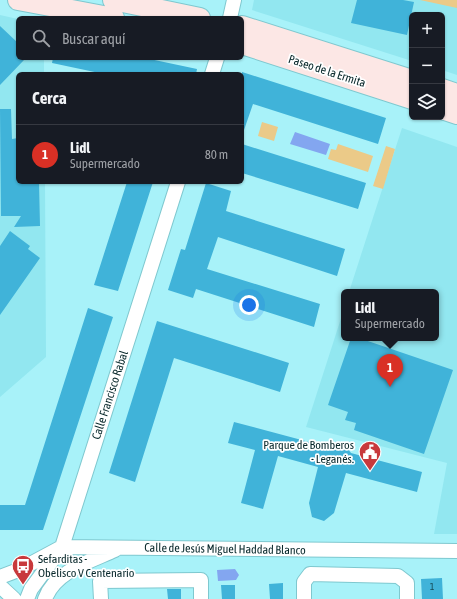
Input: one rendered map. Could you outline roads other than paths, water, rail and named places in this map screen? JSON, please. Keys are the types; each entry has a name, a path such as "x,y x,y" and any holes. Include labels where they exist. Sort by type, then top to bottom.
{"main road":[{"path":"18,0 103,16"},
{"path":"113,0 190,16"},
{"name":"Paseo de la Ermita","path":"244,27 409,79"},
{"name":"Paseo de la Ermita","path":"244,45 409,98"},
{"path":"445,90 457,94"},
{"path":"445,110 457,114"}],"street":[{"path":"230,16 234,0"},
{"path":"213,72 216,60"},
{"name":"Calle Francisco Rabal","path":"27,599 31,589 62,547 177,184"},
{"path":"62,547 66,573"},
{"name":"Calle de Jesús Miguel Haddad Blanco","path":"0,577 21,569 62,547 457,551"},
{"path":"45,599 47,593 66,573 119,548"},
{"path":"304,599 305,578 310,574 398,576 407,583 408,599"},
{"path":"100,599 100,581 201,580 201,599"},
{"path":"0,586 14,599"}],"place":[{"name":"Lidl","path":"390,387"},
{"name":"Parque de Bomberos - Leganés.","path":"370,472"},
{"name":"Sefarditas - Obelisco V Centenario","path":"23,586"}]}
